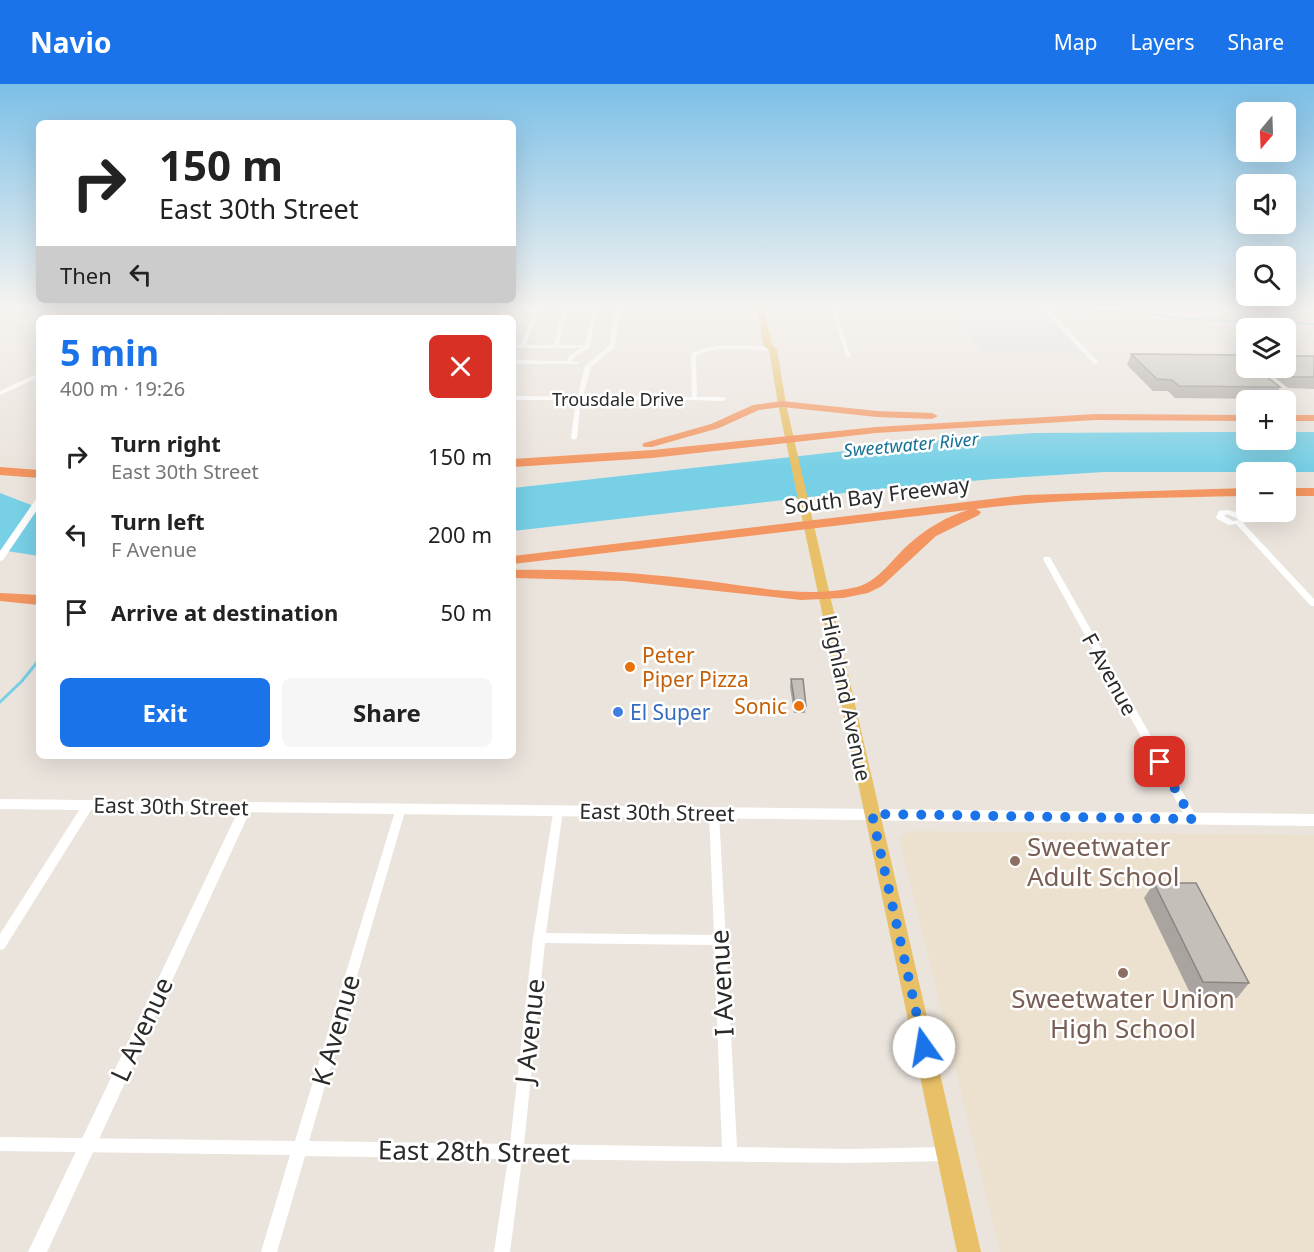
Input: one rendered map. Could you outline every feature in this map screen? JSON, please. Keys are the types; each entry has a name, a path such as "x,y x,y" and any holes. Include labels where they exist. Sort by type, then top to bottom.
{"highway":[{"path":"540,461 654,444 716,426 757,407 782,404 914,416 1236,418"},
{"path":"516,463 652,454 876,430 1096,417"},
{"path":"1296,418 1314,418"},
{"path":"0,473 36,474"},
{"name":"South Bay Freeway","path":"516,560 1025,499 1236,492"},
{"path":"1296,492 1313,492"},
{"path":"516,574 573,573 640,577 826,597 865,589 880,582 934,530 973,513 1041,503 1172,493"},
{"path":"2,598 36,600"}],"main road":[{"name":"Highland Avenue","path":"775,360 782,404 815,545 969,1252"},
{"name":"East 30th Street","path":"0,804 1314,820"}],"street":[{"path":"574,438 579,398 588,366 596,360"},
{"path":"693,360 695,399"},
{"path":"1093,360 1096,363"},
{"path":"516,362 576,363"},
{"path":"0,393 36,376"},
{"name":"Trousdale Drive","path":"516,398 723,399"},
{"path":"0,558 36,505"},
{"path":"1239,523 1314,604"},
{"name":"F Avenue","path":"1047,560 1192,819"},
{"path":"0,945 89,804"},
{"name":"L Avenue","path":"37,1252 246,807"},
{"name":"K Avenue","path":"269,1252 400,808"},
{"name":"J Avenue","path":"502,1252 516,1152 539,938 558,810"},
{"name":"I Avenue","path":"714,813 730,1153"},
{"path":"539,938 719,940"},
{"name":"East 28th Street","path":"0,1144 848,1156 948,1154"}],"shaded area":[{"name":"Sweetwater Union High School","path":"908,831 1314,835 1314,1252 1000,1252 899,837"}],"water":[{"name":"Sweetwater River","path":"1236,432 1236,450 1296,450 1296,432 1314,432 1314,472 1296,472 1296,462 1236,462 1236,472 1104,472 994,479 879,489 516,531 516,488 961,438 1032,433"},
{"path":"0,493 36,507 36,556 0,550"}],"building":[{"path":"1137,360 1236,360 1236,378 1268,378 1280,387 1179,386 1172,380 1157,379"},
{"path":"1296,360 1314,360 1314,377 1296,377"},
{"path":"791,679 803,679 806,706 795,705"},
{"path":"1154,883 1196,883 1249,983 1203,982"}],"waterway":[{"path":"0,702 36,664"}],"place":[{"name":"Peter Piper Pizza","path":"630,667"},
{"name":"Sonic","path":"799,706"},
{"name":"El Super","path":"618,712"},
{"name":"Sweetwater Adult School","path":"1015,861"},
{"name":"Sweetwater Union High School","path":"1123,973"}],"route":[{"path":"924,1047 872,814 1192,819 1160,762"}]}
